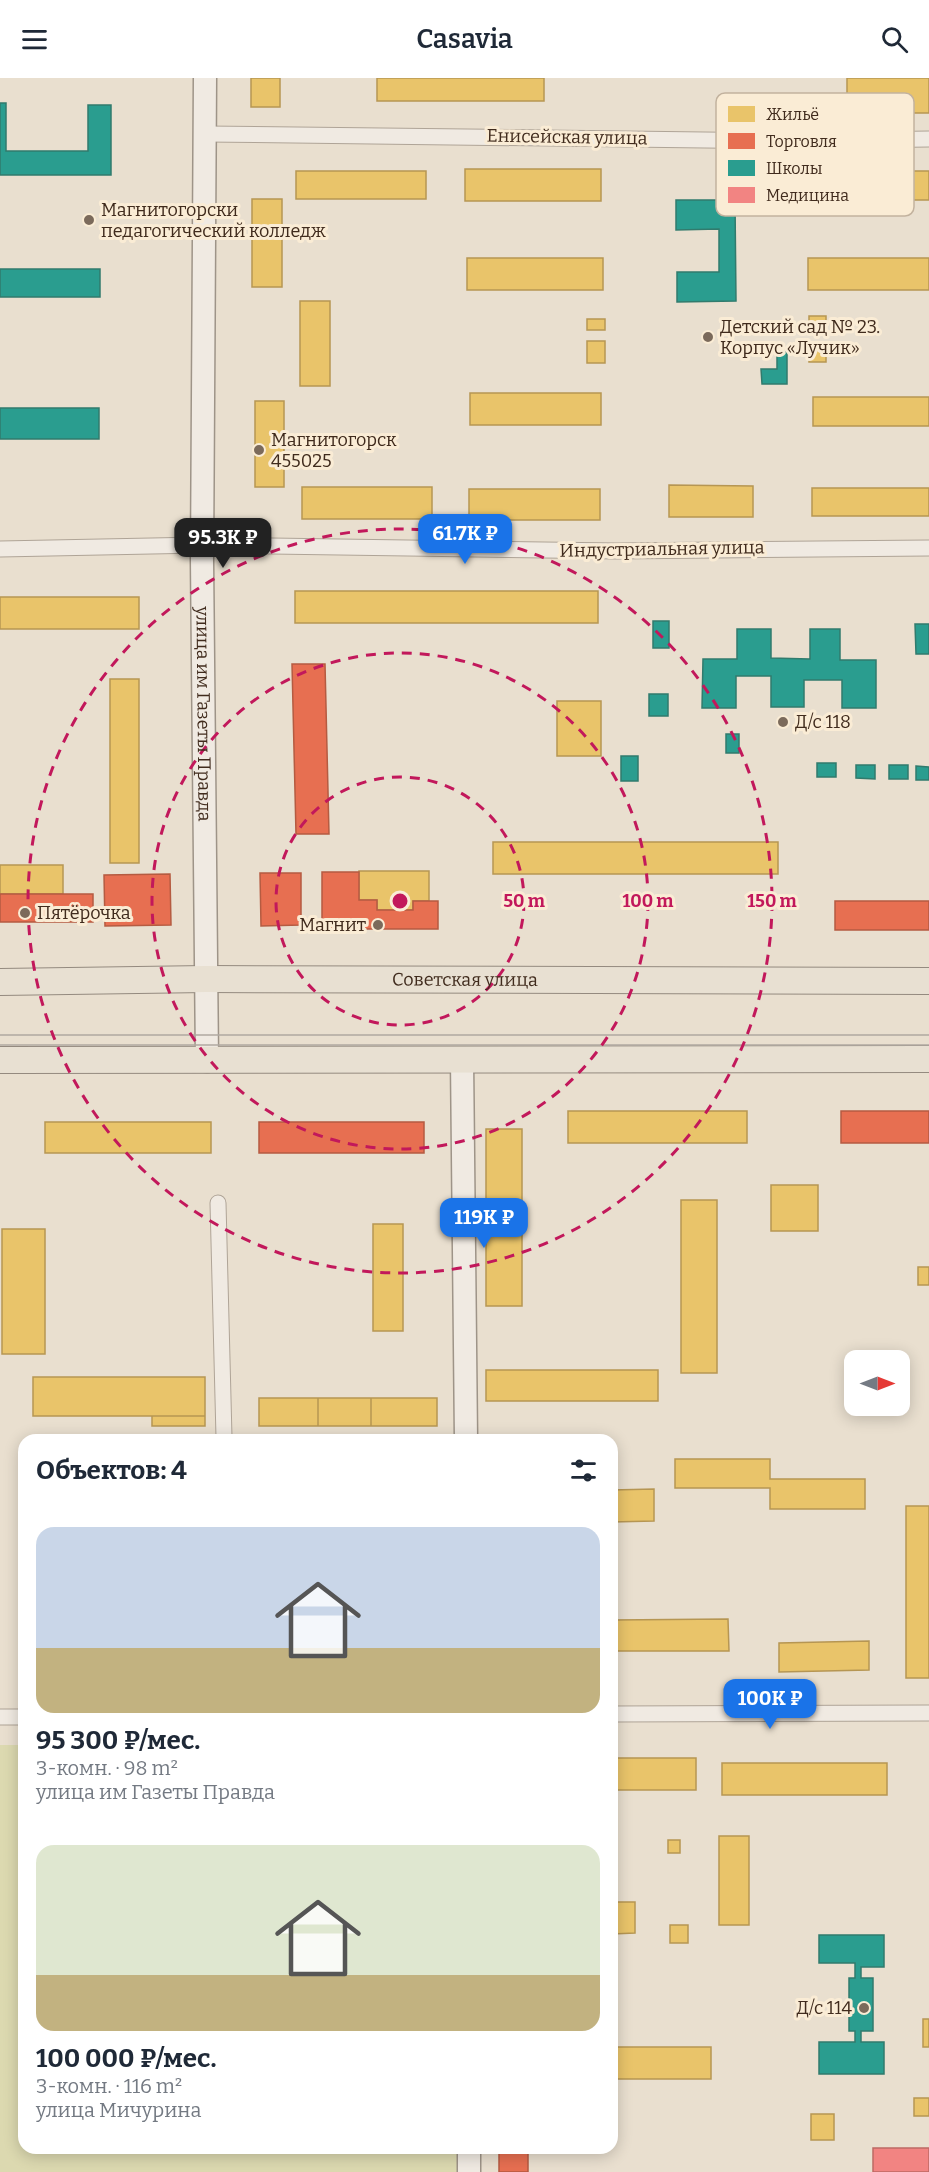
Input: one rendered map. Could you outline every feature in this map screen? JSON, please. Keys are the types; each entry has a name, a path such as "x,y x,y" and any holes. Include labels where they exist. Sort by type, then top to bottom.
{"main road":[{"name":"Советская улица","path":"0,982 206,979 929,981"},
{"path":"0,1060 929,1059"}],"street":[{"name":"улица им Газеты Правда","path":"205,78 202,545 207,1061"},
{"name":"Енисейская улица","path":"205,134 716,140"},
{"name":"Енисейская улица","path":"914,139 929,139"},
{"name":"Индустриальная улица","path":"0,549 202,545 617,551 929,548"},
{"path":"462,1059 466,1434"},
{"path":"218,1203 224,1434"},
{"path":"618,1714 929,1713"},
{"path":"0,1717 18,1717"},
{"path":"469,2154 469,2172"}],"shaded area":[{"path":"0,1745 18,1745 18,2154 457,2154 457,2172 0,2172"}],"building: Жильё":[{"path":"251,78 280,78 280,107 251,107"},
{"path":"377,78 544,78 544,101 377,101"},
{"path":"847,78 929,78 929,113 914,113 914,93 847,93"},
{"path":"465,169 601,169 601,201 465,201"},
{"path":"296,171 426,171 426,199 296,199"},
{"path":"914,171 929,171 929,200 914,200"},
{"path":"252,199 282,199 282,287 252,287"},
{"path":"467,258 603,258 603,290 467,290"},
{"path":"808,258 929,258 929,290 808,290"},
{"path":"300,301 330,301 330,386 300,386"},
{"path":"809,316 826,316 826,334 809,334"},
{"path":"587,319 605,319 605,330 587,330"},
{"path":"587,341 605,341 605,363 587,363"},
{"path":"809,348 826,348 826,362 809,362"},
{"path":"470,393 601,393 601,425 470,425"},
{"path":"813,397 929,397 929,426 813,426"},
{"path":"255,401 284,401 284,487 255,487"},
{"path":"669,485 753,486 753,517 669,517"},
{"path":"302,487 432,487 432,519 302,519"},
{"path":"812,488 929,488 929,516 812,516"},
{"path":"469,489 600,489 600,520 469,520"},
{"path":"295,591 598,591 598,623 295,623"},
{"path":"0,597 139,597 139,629 0,629"},
{"path":"110,679 139,679 139,863 110,863"},
{"path":"557,701 601,701 601,756 557,756"},
{"path":"493,842 778,842 778,874 493,874"},
{"path":"0,865 63,865 63,894 0,894"},
{"path":"359,871 429,871 429,901 413,901 413,910 377,910 377,900 359,900"},
{"path":"568,1111 747,1111 747,1143 568,1143"},
{"path":"45,1122 211,1122 211,1153 45,1153"},
{"path":"486,1129 522,1129 522,1306 486,1306"},
{"path":"771,1185 818,1185 818,1231 771,1231"},
{"path":"681,1200 717,1200 717,1373 681,1373"},
{"path":"373,1224 403,1224 403,1331 373,1331"},
{"path":"2,1229 45,1229 45,1354 2,1354"},
{"path":"918,1267 929,1267 929,1285 918,1285"},
{"path":"486,1370 658,1370 658,1401 486,1401"},
{"path":"33,1377 205,1377 205,1416 33,1416"},
{"path":"259,1398 318,1398 318,1426 259,1426"},
{"path":"318,1398 371,1398 371,1426 318,1426"},
{"path":"371,1398 437,1398 437,1426 371,1426"},
{"path":"152,1416 205,1416 205,1426 152,1426"},
{"path":"675,1459 770,1459 770,1479 865,1479 865,1509 770,1509 770,1488 675,1488"},
{"path":"654,1489 654,1521 618,1522 618,1490"},
{"path":"906,1506 929,1506 929,1678 906,1678"},
{"path":"728,1619 729,1651 618,1651 618,1620"},
{"path":"869,1641 869,1670 779,1672 779,1643"},
{"path":"618,1758 696,1758 696,1790 618,1790"},
{"path":"722,1763 887,1763 887,1795 722,1795"},
{"path":"719,1836 749,1836 749,1925 719,1925"},
{"path":"668,1840 680,1840 680,1853 668,1853"},
{"path":"618,1902 635,1902 635,1933 618,1934"},
{"path":"670,1925 688,1925 688,1943 670,1943"},
{"path":"923,2019 929,2019 929,2047 923,2047"},
{"path":"618,2047 711,2047 711,2079 618,2079"},
{"path":"914,2098 929,2098 929,2116 914,2116"},
{"path":"811,2114 834,2114 834,2140 811,2140"}],"building: Торговля":[{"path":"292,664 325,664 329,834 296,834"},
{"path":"322,872 359,872 359,900 377,900 377,910 413,910 413,901 438,901 438,929 322,929"},
{"path":"260,873 301,873 301,925 261,926"},
{"path":"170,874 171,925 105,926 104,875"},
{"path":"0,894 93,894 93,922 0,922"},
{"path":"835,901 929,901 929,930 835,930"},
{"path":"841,1111 929,1111 929,1143 841,1143"},
{"path":"259,1122 424,1122 424,1153 259,1153"},
{"path":"499,2154 528,2154 528,2172 499,2172"}],"building: Школы":[{"path":"0,103 6,103 6,151 88,151 88,105 111,105 111,175 0,175"},
{"path":"676,200 716,200 716,216 735,216 736,301 677,302 677,272 719,272 719,229 676,230"},
{"path":"0,269 100,269 100,297 0,297"},
{"path":"777,352 787,352 787,384 762,384 761,369 777,369"},
{"path":"0,408 99,408 99,439 0,439"},
{"path":"653,621 669,621 669,648 653,648"},
{"path":"915,624 929,624 929,654 916,654"},
{"path":"737,629 771,629 771,658 810,659 810,629 840,629 840,660 876,660 876,708 842,708 842,680 804,680 804,707 771,707 771,676 736,676 736,708 702,708 703,659 737,659"},
{"path":"649,694 668,694 668,716 649,716"},
{"path":"726,734 739,734 739,753 726,753"},
{"path":"621,756 638,756 638,781 621,781"},
{"path":"817,763 836,763 836,777 817,777"},
{"path":"856,765 875,765 875,779 856,778"},
{"path":"889,765 908,765 908,779 889,779"},
{"path":"916,766 929,767 929,780 916,780"},
{"path":"819,1935 884,1935 884,1967 861,1967 861,1978 873,1978 873,2031 861,2031 861,2042 884,2042 884,2074 819,2074 819,2042 855,2042 855,2031 849,2031 849,1978 855,1978 855,1963 819,1963"}],"building: Медицина":[{"path":"873,2148 929,2148 929,2172 873,2172"}],"tram line":[{"path":"0,1035 929,1035"},
{"path":"0,1045 929,1045"}],"place":[{"name":"Магнитогорски педагогический колледж","path":"89,220"},
{"name":"Детский сад № 23. Корпус «Лучик»","path":"708,337"},
{"name":"Магнитогорск 455025","path":"259,450"},
{"name":"Д/с 118","path":"783,722"},
{"name":"Пятёрочка","path":"25,913"},
{"name":"Магнит","path":"378,925"},
{"name":"Д/с 114","path":"864,2008"}]}
